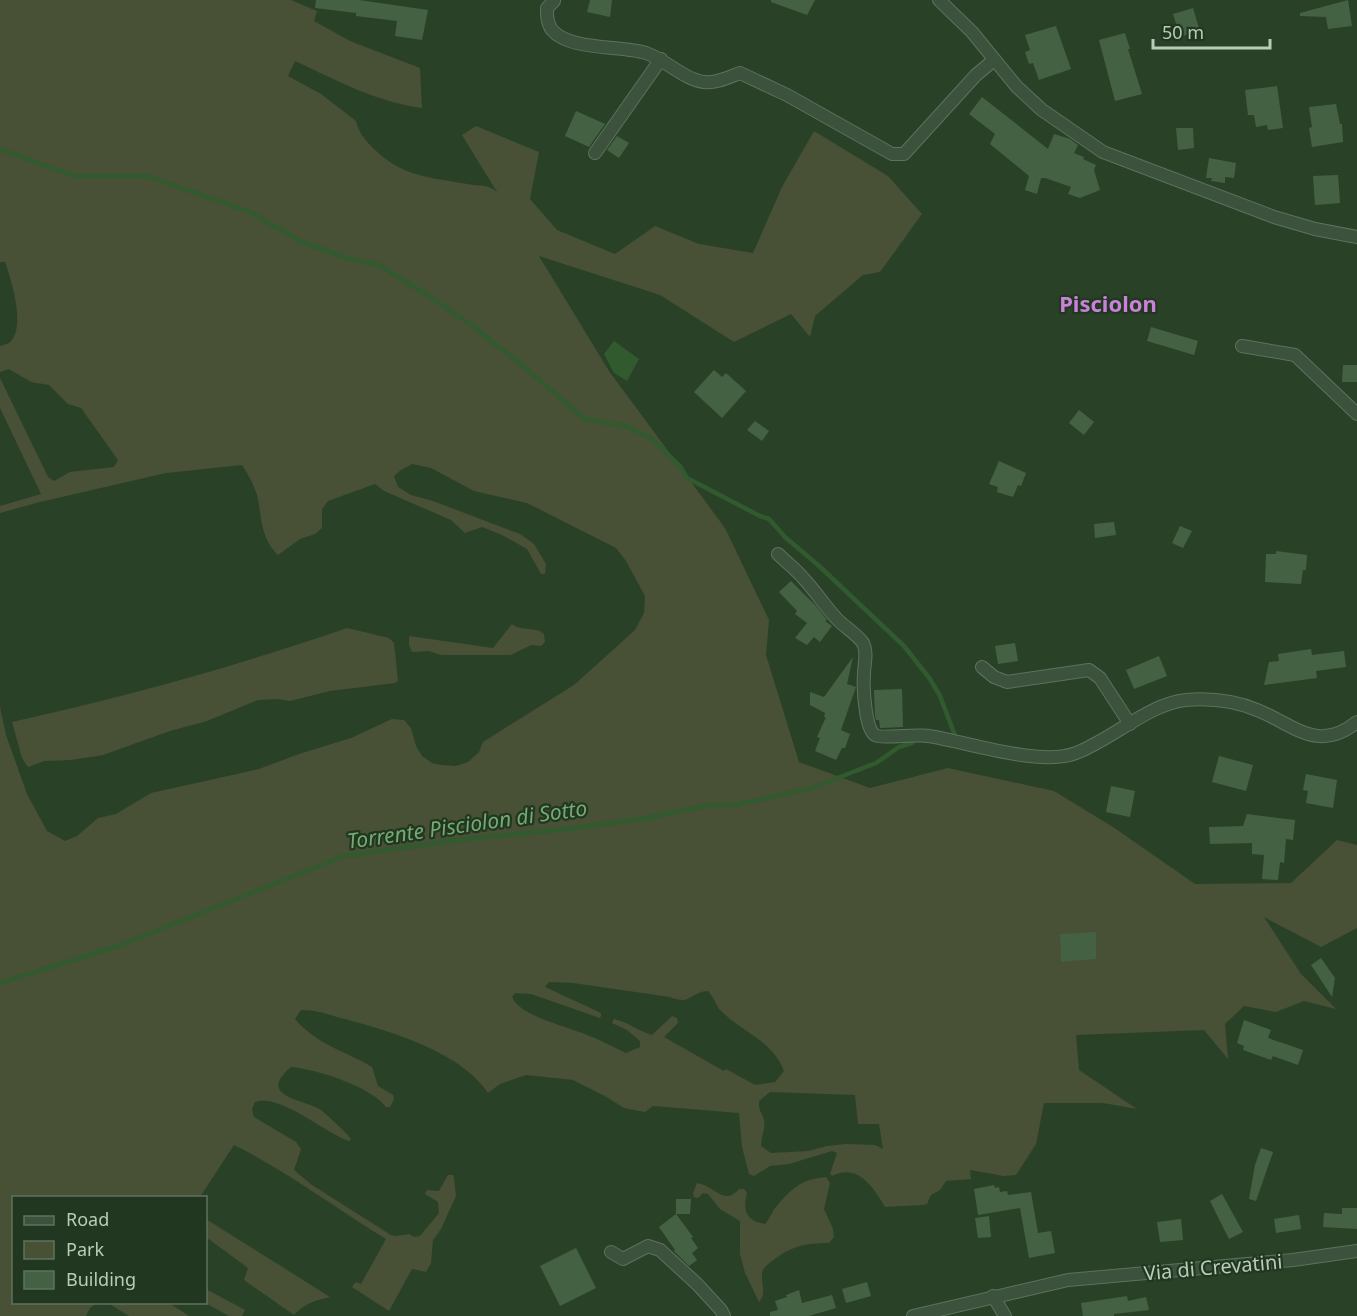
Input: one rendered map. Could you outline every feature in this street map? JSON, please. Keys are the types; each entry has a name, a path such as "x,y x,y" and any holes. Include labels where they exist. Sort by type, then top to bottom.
{"street":[{"path":"939,0 972,32 1017,87 1042,110 1103,152 1274,217 1315,229 1357,237"},
{"path":"554,1 547,8 547,21 553,30 566,39 644,53 661,59 701,82 710,83 740,73 840,123 892,154 904,154 976,75 994,60"},
{"path":"595,153 661,59"},
{"path":"1242,346 1295,355 1357,414"},
{"path":"778,554 862,643 866,659 864,674 866,713 868,728 873,735 880,737 913,734 931,736 995,750 1058,758 1075,754 1102,742 1157,709 1183,700 1215,699 1257,710 1292,729 1315,736 1353,730"},
{"path":"982,667 994,677 1007,682 1089,670 1100,678 1130,724"},
{"path":"611,1252 623,1259 648,1246 660,1250 697,1284 724,1316"},
{"name":"Via di Crevatini","path":"916,1316 1068,1280 1293,1260 1357,1251"},
{"path":"993,1296 1005,1316"}],"green space":[{"path":"0,0 291,0 317,11 314,21 350,41 420,68 422,108 372,96 295,61 288,76 321,94 356,121 365,139 384,158 417,174 440,180 486,186 497,192 462,135 476,126 539,152 530,199 557,230 615,254 655,226 699,244 753,253 782,187 814,131 888,176 922,214 880,272 863,275 815,316 810,337 791,314 734,342 660,295 539,256 609,371 725,528 769,620 766,655 799,762 870,788 948,768 1054,791 1113,827 1195,884 1291,883 1337,840 1357,845 1357,928 1321,947 1264,917 1301,974 1336,1009 1304,1001 1276,1012 1244,1006 1225,1024 1228,1059 1204,1030 1076,1035 1079,1070 1137,1109 1103,1103 1044,1103 1036,1144 1016,1175 1004,1176 970,1170 971,1179 946,1181 940,1190 931,1195 927,1204 885,1207 864,1179 850,1173 832,1176 830,1174 837,1153 832,1151 789,1164 770,1166 754,1176 749,1174 742,1147 739,1113 653,1106 645,1112 624,1108 573,1080 526,1075 500,1084 488,1093 476,1078 460,1065 420,1044 356,1022 319,1012 301,1010 295,1019 303,1028 321,1041 372,1067 378,1086 393,1095 394,1099 390,1107 386,1107 368,1092 342,1080 314,1071 291,1067 278,1085 280,1091 286,1096 321,1110 351,1139 349,1141 339,1137 277,1103 255,1102 252,1109 254,1117 296,1142 301,1149 294,1170 312,1185 391,1235 409,1234 414,1237 420,1236 439,1213 438,1202 425,1194 427,1190 439,1191 448,1175 453,1175 454,1178 456,1196 441,1229 433,1240 431,1263 426,1272 412,1269 389,1311 352,1287 356,1282 361,1284 386,1239 292,1178 234,1145 201,1196 12,1196 12,1304 96,1304 90,1308 86,1316 0,1316 0,707 6,735 27,794 47,831 65,841 77,836 98,818 116,814 151,793 259,769 351,738 392,719 404,720 411,728 416,746 422,756 432,763 456,766 468,762 479,752 483,742 574,685 635,630 644,613 645,596 626,561 616,548 527,503 474,491 431,468 412,464 394,476 398,487 411,495 520,534 534,544 546,564 545,574 541,574 527,549 502,535 482,527 465,533 451,520 384,491 375,484 328,501 322,509 322,528 315,534 300,539 278,555 265,536 257,494 242,465 166,473 0,513 0,506 41,494 0,408 0,378 48,477 54,481 70,472 114,467 118,460 81,408 68,404 49,385 31,382 9,369 0,372 0,346 9,343 17,327 14,291 5,262 0,262","holes":["549,982 573,983 682,1000 708,991 721,1011 765,1044 784,1071 775,1082 755,1085 726,1069 724,1071 664,1037 678,1023 677,1018 672,1016 652,1035 614,1019 612,1023 627,1030 640,1041 640,1047 626,1053 592,1037 534,1015 516,1004 512,997 515,993 531,994 600,1018 601,1013 545,987","770,1092 855,1095 858,1124 879,1124 883,1149 875,1145 846,1144 808,1151 771,1153 761,1146 764,1122 759,1101"]},
{"path":"512,624 544,634 545,642 541,646 531,645 511,655 441,655 429,651 412,652 409,645 409,636 493,648"},
{"path":"347,628 389,638 394,643 398,681 330,691 290,701 258,700 207,721 170,731 103,755 44,761 28,767 22,758 12,722 181,680"},
{"path":"826,1177 830,1183 824,1209 834,1237 829,1243 805,1245 792,1249 767,1265 762,1273 763,1292 759,1302 745,1273 740,1254 740,1221 720,1209 708,1194 703,1193 698,1198 694,1197 693,1193 697,1183 724,1196 744,1189 747,1193 745,1205 747,1214 759,1223 765,1224 775,1208 792,1190 810,1180"},
{"path":"207,1220 330,1297 310,1303 294,1315 244,1280 248,1268 207,1238"},
{"path":"207,1290 245,1310 242,1316 229,1316 207,1304"},
{"path":"110,1304 171,1304 189,1316 129,1316"}],"shaded area":[{"path":"614,341 639,359 627,381 614,373 604,354"}],"building":[{"path":"316,0 359,0 428,10 422,40 395,36 397,21 315,8"},
{"path":"590,0 612,0 610,17 587,12"},
{"path":"771,0 815,0 807,15 771,2"},
{"path":"1348,0 1352,26 1328,29 1326,17 1300,16 1300,13"},
{"path":"1193,8 1199,28 1180,37 1173,14"},
{"path":"1056,26 1071,69 1039,80 1033,63 1029,64 1025,52 1030,50 1025,35"},
{"path":"1125,33 1142,94 1115,101 1099,40"},
{"path":"1277,86 1283,128 1268,130 1267,125 1256,127 1254,115 1248,115 1245,90"},
{"path":"982,97 1048,149 1054,134 1070,139 1078,145 1074,153 1096,165 1094,170 1100,190 1080,198 1068,194 1071,187 1041,178 1037,194 1025,190 1029,176 990,144 995,134 969,114"},
{"path":"1336,104 1340,124 1342,124 1343,142 1312,147 1309,107"},
{"path":"576,111 605,124 589,147 565,136"},
{"path":"1176,128 1193,128 1194,148 1178,150"},
{"path":"617,136 629,143 619,158 607,150"},
{"path":"1209,158 1236,163 1234,178 1225,177 1225,183 1206,178"},
{"path":"1338,175 1340,203 1315,205 1313,176"},
{"path":"1151,327 1198,341 1194,355 1147,341"},
{"path":"1343,365 1357,365 1357,382 1342,382"},
{"path":"714,370 722,377 726,373 746,391 722,418 694,392"},
{"path":"1079,410 1094,422 1084,435 1069,423"},
{"path":"755,421 769,431 762,441 747,430"},
{"path":"999,461 1026,473 1013,497 997,492 998,487 989,484"},
{"path":"1114,522 1116,535 1095,538 1094,524"},
{"path":"1180,526 1192,531 1183,548 1172,543"},
{"path":"1276,551 1307,555 1306,570 1303,570 1301,584 1265,582 1266,554 1276,554"},
{"path":"791,581 817,607 827,620 825,621 832,626 820,642 814,637 807,645 795,638 807,623 795,614 797,611 779,592"},
{"path":"1015,643 1018,661 998,664 995,646"},
{"path":"1311,649 1312,655 1344,651 1346,667 1316,671 1317,678 1264,685 1269,662 1279,661 1278,654"},
{"path":"1159,656 1167,676 1134,689 1126,670"},
{"path":"853,657 847,684 856,687 841,730 850,734 845,748 842,748 836,760 815,751 820,738 817,737 826,717 824,717 825,713 810,705 810,692 824,697"},
{"path":"902,689 903,727 880,728 879,720 876,720 875,716 874,690"},
{"path":"1219,756 1253,765 1246,791 1212,782"},
{"path":"1306,774 1337,780 1333,808 1306,803 1308,791 1303,790"},
{"path":"1111,786 1135,791 1130,817 1106,812"},
{"path":"1247,814 1295,820 1293,840 1286,839 1284,863 1280,862 1278,880 1262,879 1264,855 1252,854 1252,843 1210,844 1209,827 1243,826"},
{"path":"1096,932 1096,959 1061,962 1060,934"},
{"path":"1321,958 1335,978 1332,997 1311,965"},
{"path":"1244,1020 1271,1030 1268,1038 1303,1050 1298,1065 1273,1056 1271,1060 1243,1050 1244,1046 1237,1043"},
{"path":"1261,1148 1273,1152 1256,1201 1249,1199 1255,1165"},
{"path":"994,1185 995,1188 999,1187 1000,1192 1007,1191 1008,1195 1031,1192 1038,1233 1051,1231 1055,1253 1029,1258 1020,1208 978,1215 974,1189"},
{"path":"1222,1194 1243,1232 1229,1239 1210,1201"},
{"path":"676,1199 691,1199 690,1214 676,1214"},
{"path":"1342,1208 1357,1208 1357,1229 1323,1227 1324,1213 1342,1214"},
{"path":"676,1214 698,1248 692,1253 697,1260 689,1266 674,1251 659,1227"},
{"path":"1299,1215 1301,1229 1276,1233 1274,1219"},
{"path":"989,1216 991,1237 978,1238 975,1218"},
{"path":"1181,1219 1183,1240 1160,1242 1157,1222"},
{"path":"576,1248 596,1288 560,1306 540,1266"},
{"path":"867,1282 871,1296 846,1303 842,1289"},
{"path":"799,1290 802,1303 832,1295 836,1308 809,1316 770,1316 770,1312 778,1310 775,1301"},
{"path":"1127,1296 1128,1301 1146,1297 1149,1310 1114,1314 1114,1316 1083,1316 1081,1303"}],"waterway":[{"path":"0,149 74,176 147,176 250,212 304,243 350,259 379,265 470,324 585,419 629,427 652,439 680,466 687,478 769,519 785,537 904,646 930,679 940,696 956,738"},
{"name":"Torrente Pisciolon di Sotto","path":"0,983 121,945 344,856 647,818 710,805 736,805 812,788 876,763 899,747 912,743"}],"district":[{"name":"Pisciolon","path":"1108,303"}]}
